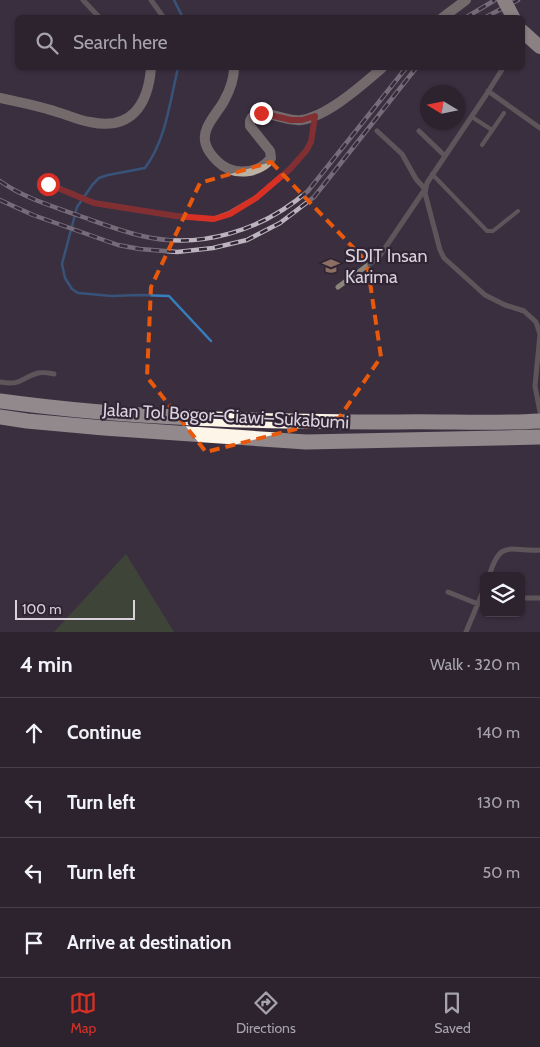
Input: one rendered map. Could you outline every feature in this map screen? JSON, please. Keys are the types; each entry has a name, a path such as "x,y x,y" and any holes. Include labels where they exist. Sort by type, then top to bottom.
{"highway":[{"path":"504,0 512,15"},
{"path":"525,34 540,47"},
{"name":"Jalan Tol Bogor–Ciawi–Sukabumi","path":"0,401 106,413 307,422 539,418"},
{"name":"Jalan Tol Bogor–Ciawi–Sukabumi","path":"0,417 104,428 306,442 540,437"}],"main road":[{"path":"446,15 466,0"},
{"path":"0,98 38,106 92,122 117,123 134,113 143,101 152,70"},
{"path":"234,70 230,88 210,123 205,136 205,144 224,167 234,171 246,172 259,168 270,160 270,151 250,126 251,119 256,115 268,114 291,120 302,120 315,116 356,90 380,70"}],"street":[{"path":"83,0 97,15"},
{"path":"151,0 162,15"},
{"path":"338,287 379,257 502,70"},
{"path":"488,91 540,128"},
{"path":"48,184 94,203 214,219 230,214 256,198 290,169 306,151 311,142 315,116"},
{"path":"377,131 402,154 416,179 425,189 440,250 444,258 485,295 527,313 538,326 539,342 535,386 539,418"},
{"path":"419,131 445,156"},
{"path":"0,382 19,383 40,372 54,374"},
{"path":"490,572 494,560 503,550 540,550"},
{"path":"448,592 478,604"},
{"path":"525,598 540,598"},
{"path":"466,632 480,600"}],"lane":[{"path":"482,145 504,113"},
{"path":"472,117 492,130"},
{"path":"432,174 488,231 493,231 518,211"}],"highlighted area":[{"path":"271,162 367,262 381,357 339,418 206,452 147,377 151,287 200,183"}],"green space":[{"path":"126,554 174,632 54,632"}],"waterway":[{"path":"174,0 182,15"},
{"path":"178,70 163,133 152,157 145,168 108,175 99,178 93,184 77,207 62,264 65,278 72,289 78,293 112,296 169,296 211,341"}],"railway":[{"path":"470,15 495,0"},
{"path":"490,15 518,0"},
{"path":"0,181 38,201 142,236 164,240 186,240 209,238 230,233 251,226 271,216 290,205 308,191 404,70"},
{"path":"0,200 33,215 118,245 140,249 177,252 213,248 247,240 280,223 314,197 414,70"}],"place":[{"name":"SDIT Insan Karima","path":"331,266"}],"route":[{"path":"48,184 94,203 203,219 214,219 230,214 256,198 290,169 306,151 311,142 315,116 302,120 291,120 261,113"}]}
